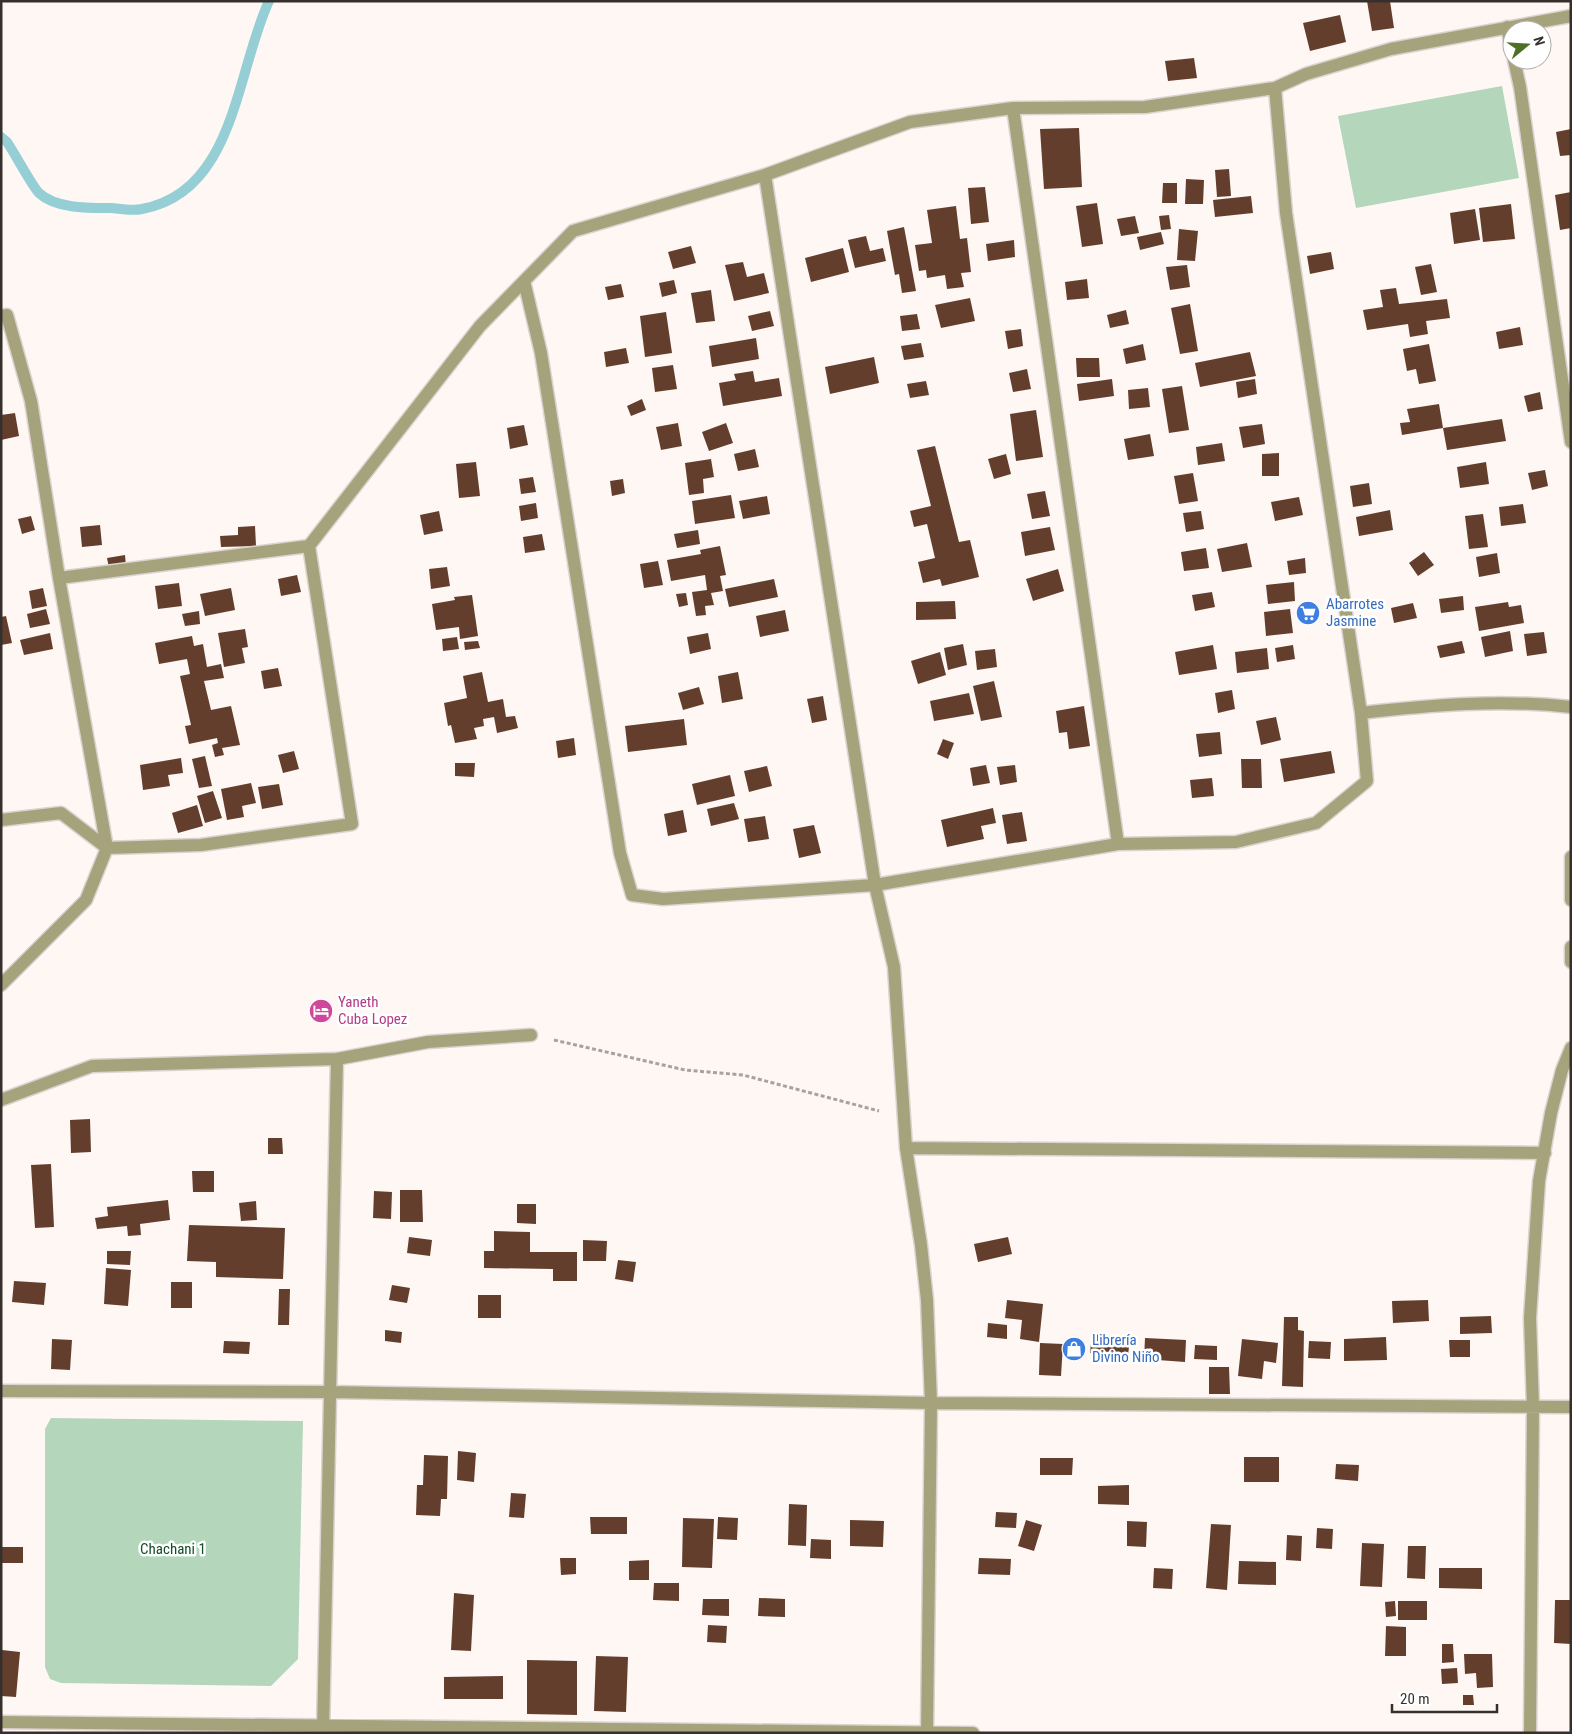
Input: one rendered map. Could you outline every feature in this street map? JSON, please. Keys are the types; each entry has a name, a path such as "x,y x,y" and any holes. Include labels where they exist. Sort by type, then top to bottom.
{"street":[{"path":"1548,20 1571,16"},
{"path":"59,578 309,546 480,326 573,231 765,175 910,122 1013,108 1145,107 1276,88 1306,74 1392,49 1502,28"},
{"path":"1516,70 1571,442"},
{"path":"524,282 541,353 620,853 632,895 663,899 875,885 1118,844 1236,842 1316,822 1367,781 1360,713 1286,213 1276,88"},
{"path":"1013,108 1118,844"},
{"path":"765,175 875,885 894,967 903,1118 927,1300 931,1402 927,1732"},
{"path":"1,316 7,315 30,401 59,578 108,848 86,900 1,985"},
{"path":"1,820 61,813 108,848 201,845 352,824 309,546"},
{"path":"1360,713 1420,706 1536,703 1571,707"},
{"path":"1571,858 1571,900"},
{"path":"1571,947 1571,962"},
{"path":"1,1100 92,1066 337,1060 428,1042 531,1035"},
{"path":"1530,1733 1533,1407 1530,1318 1539,1181 1551,1113 1566,1070 1571,1048"},
{"path":"323,1730 337,1060"},
{"path":"906,1148 1545,1153"},
{"path":"1,1391 330,1392 931,1402 1571,1407"},
{"path":"1,1722 323,1730 974,1733"}],"path":[{"path":"531,1035 685,1070 743,1075 903,1118"}],"green space":[{"path":"1502,86 1519,178 1356,208 1338,116"},
{"name":"Chachani 1","path":"51,1418 303,1421 298,1659 271,1686 61,1683 50,1679 45,1667 45,1429"}],"building":[{"path":"1367,1 1390,1 1394,28 1372,31"},
{"path":"1340,15 1346,42 1310,51 1303,23"},
{"path":"1194,58 1197,78 1168,81 1165,61"},
{"path":"1079,128 1082,187 1044,189 1040,129"},
{"path":"1571,129 1571,155 1560,156 1556,132"},
{"path":"1229,169 1231,196 1217,197 1215,170"},
{"path":"1186,179 1204,180 1203,204 1185,204"},
{"path":"1163,183 1177,183 1177,203 1162,203"},
{"path":"985,187 989,222 971,224 968,188"},
{"path":"1571,192 1571,228 1560,230 1555,195"},
{"path":"1251,196 1253,213 1215,217 1213,200"},
{"path":"1097,203 1103,244 1082,247 1076,206"},
{"path":"1511,204 1515,239 1483,242 1479,208"},
{"path":"956,206 960,239 967,238 971,272 961,273 964,287 947,289 945,275 927,278 926,270 919,271 915,245 932,243 927,210"},
{"path":"1475,209 1480,240 1454,244 1450,213"},
{"path":"1169,215 1171,229 1161,230 1159,216"},
{"path":"1135,216 1139,233 1121,236 1117,219"},
{"path":"904,227 916,291 902,293 899,274 895,275 887,231"},
{"path":"1179,229 1198,231 1195,261 1177,260"},
{"path":"1161,232 1164,244 1140,250 1137,237"},
{"path":"866,236 870,251 883,248 886,261 855,268 848,240"},
{"path":"1014,240 1015,257 988,261 986,244"},
{"path":"691,246 696,263 673,269 668,252"},
{"path":"843,248 849,272 811,282 805,258"},
{"path":"1331,252 1334,269 1310,274 1307,256"},
{"path":"743,262 747,277 764,273 769,293 734,301 725,265"},
{"path":"1431,264 1437,292 1421,295 1415,267"},
{"path":"1187,265 1190,287 1170,290 1166,267"},
{"path":"1087,279 1089,298 1067,300 1065,282"},
{"path":"674,280 677,293 662,297 659,283"},
{"path":"621,284 624,297 608,300 605,287"},
{"path":"1396,288 1399,304 1447,299 1450,318 1426,321 1428,334 1410,337 1408,324 1367,330 1363,310 1383,307 1380,290"},
{"path":"711,290 715,321 696,323 691,293"},
{"path":"970,298 975,321 941,328 935,305"},
{"path":"1190,304 1198,351 1180,354 1171,308"},
{"path":"1126,310 1129,324 1110,328 1107,315"},
{"path":"770,311 774,326 752,331 748,316"},
{"path":"666,312 672,353 645,357 640,316"},
{"path":"917,314 920,329 902,331 900,316"},
{"path":"1520,327 1523,345 1499,349 1496,332"},
{"path":"1021,329 1023,346 1008,349 1005,331"},
{"path":"756,338 759,359 712,367 709,346"},
{"path":"921,343 924,357 904,360 901,346"},
{"path":"1143,344 1146,360 1126,364 1123,349"},
{"path":"1429,344 1436,381 1419,384 1416,369 1407,371 1403,349"},
{"path":"626,348 629,363 606,367 604,352"},
{"path":"1250,352 1256,376 1200,387 1195,363"},
{"path":"874,357 879,383 830,394 825,367"},
{"path":"1076,358 1099,358 1100,377 1077,377"},
{"path":"673,365 677,389 655,392 652,368"},
{"path":"1027,369 1031,389 1013,392 1009,373"},
{"path":"753,371 755,382 779,378 782,396 723,406 719,383 736,380 734,374"},
{"path":"1112,379 1114,396 1079,401 1077,384"},
{"path":"1255,379 1257,394 1238,398 1236,382"},
{"path":"926,381 929,395 910,398 907,384"},
{"path":"1182,386 1189,430 1169,433 1162,389"},
{"path":"1148,388 1150,407 1129,409 1128,390"},
{"path":"1540,392 1543,409 1528,412 1524,396"},
{"path":"642,399 646,410 631,416 627,406"},
{"path":"1439,404 1443,428 1402,435 1400,423 1410,422 1407,409"},
{"path":"1036,410 1043,457 1016,461 1010,414"},
{"path":"15,413 19,436 1,440 1,415"},
{"path":"1502,419 1506,441 1447,450 1443,428"},
{"path":"678,423 682,446 661,450 656,427"},
{"path":"726,423 733,443 709,451 702,432"},
{"path":"1262,424 1265,444 1243,448 1239,427"},
{"path":"524,425 528,445 510,449 507,428"},
{"path":"1150,434 1154,456 1128,460 1124,439"},
{"path":"1222,443 1225,461 1198,465 1196,447"},
{"path":"935,446 959,542 970,540 979,577 942,586 940,579 923,583 918,562 935,558 927,524 914,527 910,511 931,506 917,450"},
{"path":"755,449 759,467 738,471 734,454"},
{"path":"1279,453 1279,476 1262,476 1262,454"},
{"path":"1006,454 1011,474 994,479 988,459"},
{"path":"711,459 714,477 703,479 704,493 689,495 685,463"},
{"path":"476,462 480,496 459,498 456,464"},
{"path":"1486,462 1489,484 1460,488 1457,467"},
{"path":"1545,470 1548,486 1532,490 1528,473"},
{"path":"1193,473 1198,501 1179,504 1174,476"},
{"path":"533,477 536,492 521,494 519,479"},
{"path":"623,479 625,493 612,496 610,481"},
{"path":"1369,483 1372,504 1353,507 1350,486"},
{"path":"1045,491 1050,516 1032,519 1027,494"},
{"path":"731,495 735,518 695,524 692,501"},
{"path":"767,496 770,514 743,519 739,501"},
{"path":"1299,497 1303,515 1275,521 1271,502"},
{"path":"536,503 538,518 521,521 519,506"},
{"path":"1523,504 1526,523 1501,526 1499,507"},
{"path":"1390,510 1393,530 1359,536 1356,517"},
{"path":"439,511 443,531 424,535 420,515"},
{"path":"1201,511 1204,529 1186,532 1183,513"},
{"path":"1483,514 1488,547 1469,549 1465,516"},
{"path":"31,516 35,530 22,534 18,519"},
{"path":"100,525 102,545 82,547 80,527"},
{"path":"255,526 256,546 221,547 220,536 238,535 238,527"},
{"path":"1050,527 1055,550 1025,556 1021,532"},
{"path":"698,530 700,544 677,548 674,534"},
{"path":"542,534 545,550 525,553 523,537"},
{"path":"1247,543 1252,567 1222,572 1217,549"},
{"path":"720,546 726,575 720,576 723,591 711,593 714,605 705,606 706,615 696,616 692,592 707,590 705,575 671,581 667,560 701,554 700,550"},
{"path":"1206,548 1209,568 1184,571 1181,552"},
{"path":"1424,552 1434,565 1418,576 1409,563"},
{"path":"1497,553 1500,573 1479,577 1476,557"},
{"path":"125,555 126,566 109,568 107,558"},
{"path":"1305,558 1306,573 1289,575 1287,561"},
{"path":"658,561 663,585 644,588 640,564"},
{"path":"447,567 450,586 431,589 429,569"},
{"path":"1058,569 1064,591 1033,601 1026,579"},
{"path":"297,575 301,592 281,596 278,579"},
{"path":"774,579 778,597 729,607 725,589"},
{"path":"1294,582 1295,601 1268,604 1266,585"},
{"path":"179,583 182,606 158,609 155,586"},
{"path":"43,588 47,606 32,609 29,591"},
{"path":"231,588 235,610 205,616 200,594"},
{"path":"1212,592 1215,607 1195,611 1192,595"},
{"path":"686,593 688,605 679,607 676,594"},
{"path":"472,595 478,636 460,639 459,627 436,630 432,604 455,600 454,597"},
{"path":"1463,596 1464,610 1441,613 1439,599"},
{"path":"955,601 956,619 916,620 916,602"},
{"path":"1508,602 1509,607 1521,605 1524,623 1479,631 1475,607"},
{"path":"1413,603 1417,618 1394,623 1391,608"},
{"path":"46,609 50,624 30,628 27,614"},
{"path":"1290,609 1293,633 1266,636 1264,612"},
{"path":"785,610 789,631 760,637 756,616"},
{"path":"199,611 200,624 185,626 182,614"},
{"path":"6,616 12,643 1,645 1,617"},
{"path":"245,629 248,647 242,648 245,663 224,667 218,633"},
{"path":"1510,631 1513,651 1485,657 1481,637"},
{"path":"1544,632 1547,653 1527,656 1524,634"},
{"path":"50,633 53,649 24,655 20,640"},
{"path":"708,633 711,649 690,654 687,637"},
{"path":"192,636 194,646 203,644 207,667 221,664 224,678 204,681 211,710 231,706 240,745 222,748 224,755 215,757 212,745 218,743 217,738 189,744 185,726 191,725 180,676 190,674 187,659 159,664 155,643"},
{"path":"457,637 459,649 443,651 442,639"},
{"path":"478,641 480,648 465,650 464,642"},
{"path":"1462,641 1465,653 1440,658 1437,646"},
{"path":"963,644 967,665 948,670 944,648"},
{"path":"1213,645 1217,669 1179,675 1175,652"},
{"path":"1293,645 1295,659 1277,662 1275,648"},
{"path":"1267,648 1269,669 1237,673 1235,652"},
{"path":"995,649 997,667 977,670 975,651"},
{"path":"940,652 946,675 918,684 911,661"},
{"path":"278,668 282,686 264,689 261,671"},
{"path":"482,672 488,702 503,699 506,717 515,716 518,728 497,733 494,717 483,719 484,726 474,728 477,739 455,743 451,725 448,726 444,703 467,698 463,676"},
{"path":"738,672 743,699 722,703 718,676"},
{"path":"994,681 1002,717 981,721 973,686"},
{"path":"699,687 704,704 683,710 678,693"},
{"path":"1232,690 1235,709 1218,713 1215,693"},
{"path":"969,693 974,714 934,721 930,701"},
{"path":"823,696 827,720 812,723 807,699"},
{"path":"1084,706 1090,746 1069,749 1067,732 1059,733 1056,711"},
{"path":"1276,717 1281,740 1261,745 1256,721"},
{"path":"684,719 687,745 628,752 625,726"},
{"path":"1220,732 1222,754 1199,757 1196,734"},
{"path":"574,738 576,755 558,758 556,741"},
{"path":"943,739 954,743 948,759 937,754"},
{"path":"294,751 299,769 283,773 278,755"},
{"path":"1331,751 1335,773 1284,782 1280,759"},
{"path":"205,756 212,786 199,788 192,759"},
{"path":"181,758 183,773 168,775 170,786 143,790 140,765"},
{"path":"1241,759 1261,759 1262,788 1242,788"},
{"path":"455,763 475,763 474,777 455,776"},
{"path":"986,765 990,783 973,786 970,768"},
{"path":"1015,765 1017,782 1000,785 997,767"},
{"path":"767,766 772,786 749,792 744,771"},
{"path":"730,775 735,796 697,805 692,784"},
{"path":"1212,778 1214,796 1192,798 1190,780"},
{"path":"251,783 256,803 242,806 244,817 227,820 221,789"},
{"path":"279,784 283,805 262,809 258,787"},
{"path":"213,791 222,818 205,823 197,796"},
{"path":"734,803 739,819 711,826 707,809"},
{"path":"197,805 203,826 178,833 172,813"},
{"path":"993,808 996,823 981,826 984,839 947,847 941,820"},
{"path":"683,810 687,832 668,836 664,814"},
{"path":"1022,812 1027,841 1007,844 1002,815"},
{"path":"765,816 769,839 748,842 744,819"},
{"path":"814,825 821,853 799,858 793,829"},
{"path":"90,1119 91,1152 71,1153 70,1120"},
{"path":"268,1138 282,1138 283,1154 268,1154"},
{"path":"51,1164 54,1227 35,1228 31,1165"},
{"path":"192,1171 214,1171 214,1192 193,1192"},
{"path":"400,1190 422,1190 423,1222 400,1222"},
{"path":"374,1191 392,1192 391,1219 373,1218"},
{"path":"168,1200 170,1220 140,1224 141,1235 128,1236 127,1226 97,1229 95,1218 108,1216 107,1207"},
{"path":"256,1201 257,1220 241,1221 239,1203"},
{"path":"517,1204 536,1204 536,1224 517,1223"},
{"path":"189,1225 285,1228 283,1279 216,1277 216,1262 187,1261"},
{"path":"494,1231 530,1232 530,1252 577,1252 577,1281 553,1281 553,1269 484,1268 484,1251 494,1251"},
{"path":"409,1237 432,1240 430,1256 407,1253"},
{"path":"1008,1237 1012,1254 978,1262 974,1244"},
{"path":"583,1240 607,1241 606,1261 583,1261"},
{"path":"107,1251 131,1251 130,1265 107,1264"},
{"path":"618,1260 636,1262 633,1282 615,1279"},
{"path":"106,1268 131,1270 128,1306 104,1304"},
{"path":"14,1281 46,1283 44,1305 12,1302"},
{"path":"171,1282 192,1282 192,1308 171,1308"},
{"path":"392,1285 410,1288 407,1303 389,1300"},
{"path":"279,1289 290,1289 289,1325 278,1325"},
{"path":"478,1295 501,1295 501,1318 478,1318"},
{"path":"1007,1300 1043,1304 1039,1342 1020,1339 1022,1320 1005,1318"},
{"path":"1428,1300 1429,1321 1393,1323 1392,1301"},
{"path":"1491,1316 1492,1333 1460,1334 1460,1317"},
{"path":"1284,1317 1298,1317 1298,1330 1304,1331 1303,1387 1282,1386"},
{"path":"988,1323 1007,1325 1007,1339 987,1337"},
{"path":"385,1330 402,1332 401,1343 385,1341"},
{"path":"1092,1334 1130,1337 1128,1356 1090,1353"},
{"path":"1386,1337 1387,1360 1344,1361 1344,1339"},
{"path":"1145,1338 1186,1340 1185,1362 1144,1359"},
{"path":"52,1339 72,1340 70,1370 51,1369"},
{"path":"1242,1339 1278,1343 1276,1363 1264,1361 1262,1379 1238,1376"},
{"path":"1449,1340 1470,1340 1470,1357 1450,1357"},
{"path":"224,1341 250,1342 249,1354 223,1353"},
{"path":"1309,1341 1331,1342 1330,1359 1308,1358"},
{"path":"1040,1343 1063,1344 1061,1376 1039,1375"},
{"path":"1195,1345 1217,1346 1217,1360 1194,1359"},
{"path":"1209,1367 1229,1367 1230,1394 1209,1394"},
{"path":"458,1451 476,1453 474,1482 457,1480"},
{"path":"424,1455 448,1456 447,1499 441,1499 440,1516 416,1515 417,1485 423,1485"},
{"path":"1244,1457 1279,1457 1279,1482 1244,1482"},
{"path":"1040,1458 1073,1458 1072,1475 1040,1475"},
{"path":"1336,1464 1359,1465 1358,1481 1335,1479"},
{"path":"1129,1485 1129,1505 1098,1504 1098,1486"},
{"path":"511,1493 526,1494 524,1518 509,1517"},
{"path":"789,1504 807,1505 806,1546 788,1545"},
{"path":"996,1512 1017,1513 1016,1528 995,1527"},
{"path":"590,1517 627,1517 627,1534 591,1534"},
{"path":"718,1517 738,1518 737,1540 717,1539"},
{"path":"683,1518 714,1519 712,1568 682,1567"},
{"path":"850,1520 884,1521 883,1547 850,1546"},
{"path":"1026,1520 1042,1525 1034,1551 1018,1546"},
{"path":"1127,1521 1147,1522 1146,1547 1127,1546"},
{"path":"1211,1524 1231,1525 1227,1590 1206,1588"},
{"path":"1317,1528 1333,1529 1332,1549 1316,1548"},
{"path":"1287,1535 1302,1536 1301,1561 1286,1560"},
{"path":"811,1539 831,1540 831,1559 810,1558"},
{"path":"1362,1543 1384,1544 1382,1587 1360,1586"},
{"path":"1408,1546 1426,1546 1425,1579 1407,1578"},
{"path":"1,1547 23,1547 23,1563 1,1563"},
{"path":"560,1558 576,1558 576,1574 561,1575"},
{"path":"979,1558 1011,1559 1010,1575 978,1574"},
{"path":"649,1560 649,1580 629,1580 629,1561"},
{"path":"1239,1561 1276,1562 1276,1585 1238,1584"},
{"path":"1154,1568 1173,1569 1172,1589 1153,1588"},
{"path":"1439,1568 1482,1568 1482,1589 1439,1588"},
{"path":"654,1583 679,1583 679,1601 653,1600"},
{"path":"454,1593 474,1595 471,1651 451,1650"},
{"path":"759,1598 785,1599 785,1617 758,1616"},
{"path":"703,1599 729,1599 729,1616 702,1615"},
{"path":"1555,1600 1571,1600 1571,1644 1554,1643"},
{"path":"1395,1601 1396,1616 1386,1617 1385,1602"},
{"path":"1398,1601 1427,1601 1427,1620 1398,1620"},
{"path":"708,1625 727,1626 726,1643 707,1642"},
{"path":"1386,1626 1406,1627 1406,1656 1385,1656"},
{"path":"1442,1644 1453,1644 1454,1662 1442,1663"},
{"path":"2,1650 20,1652 16,1697 1,1696"},
{"path":"1464,1654 1492,1654 1493,1687 1477,1688 1476,1673 1465,1674"},
{"path":"596,1656 628,1657 626,1712 594,1711"},
{"path":"527,1660 577,1661 577,1715 527,1714"},
{"path":"1457,1668 1458,1683 1442,1684 1441,1669"},
{"path":"503,1676 503,1699 444,1699 444,1677"},
{"path":"1463,1695 1473,1695 1474,1705 1463,1705"}],"waterway":[{"path":"1,137 7,142 39,193 54,202 74,207 135,210 173,198 196,179 214,154 228,125 269,1"}],"place":[{"name":"Abarrotes Jasmine","path":"1308,613"},
{"name":"Yaneth Cuba Lopez","path":"321,1011"},
{"name":"Librería Divino Niño","path":"1074,1349"}]}
